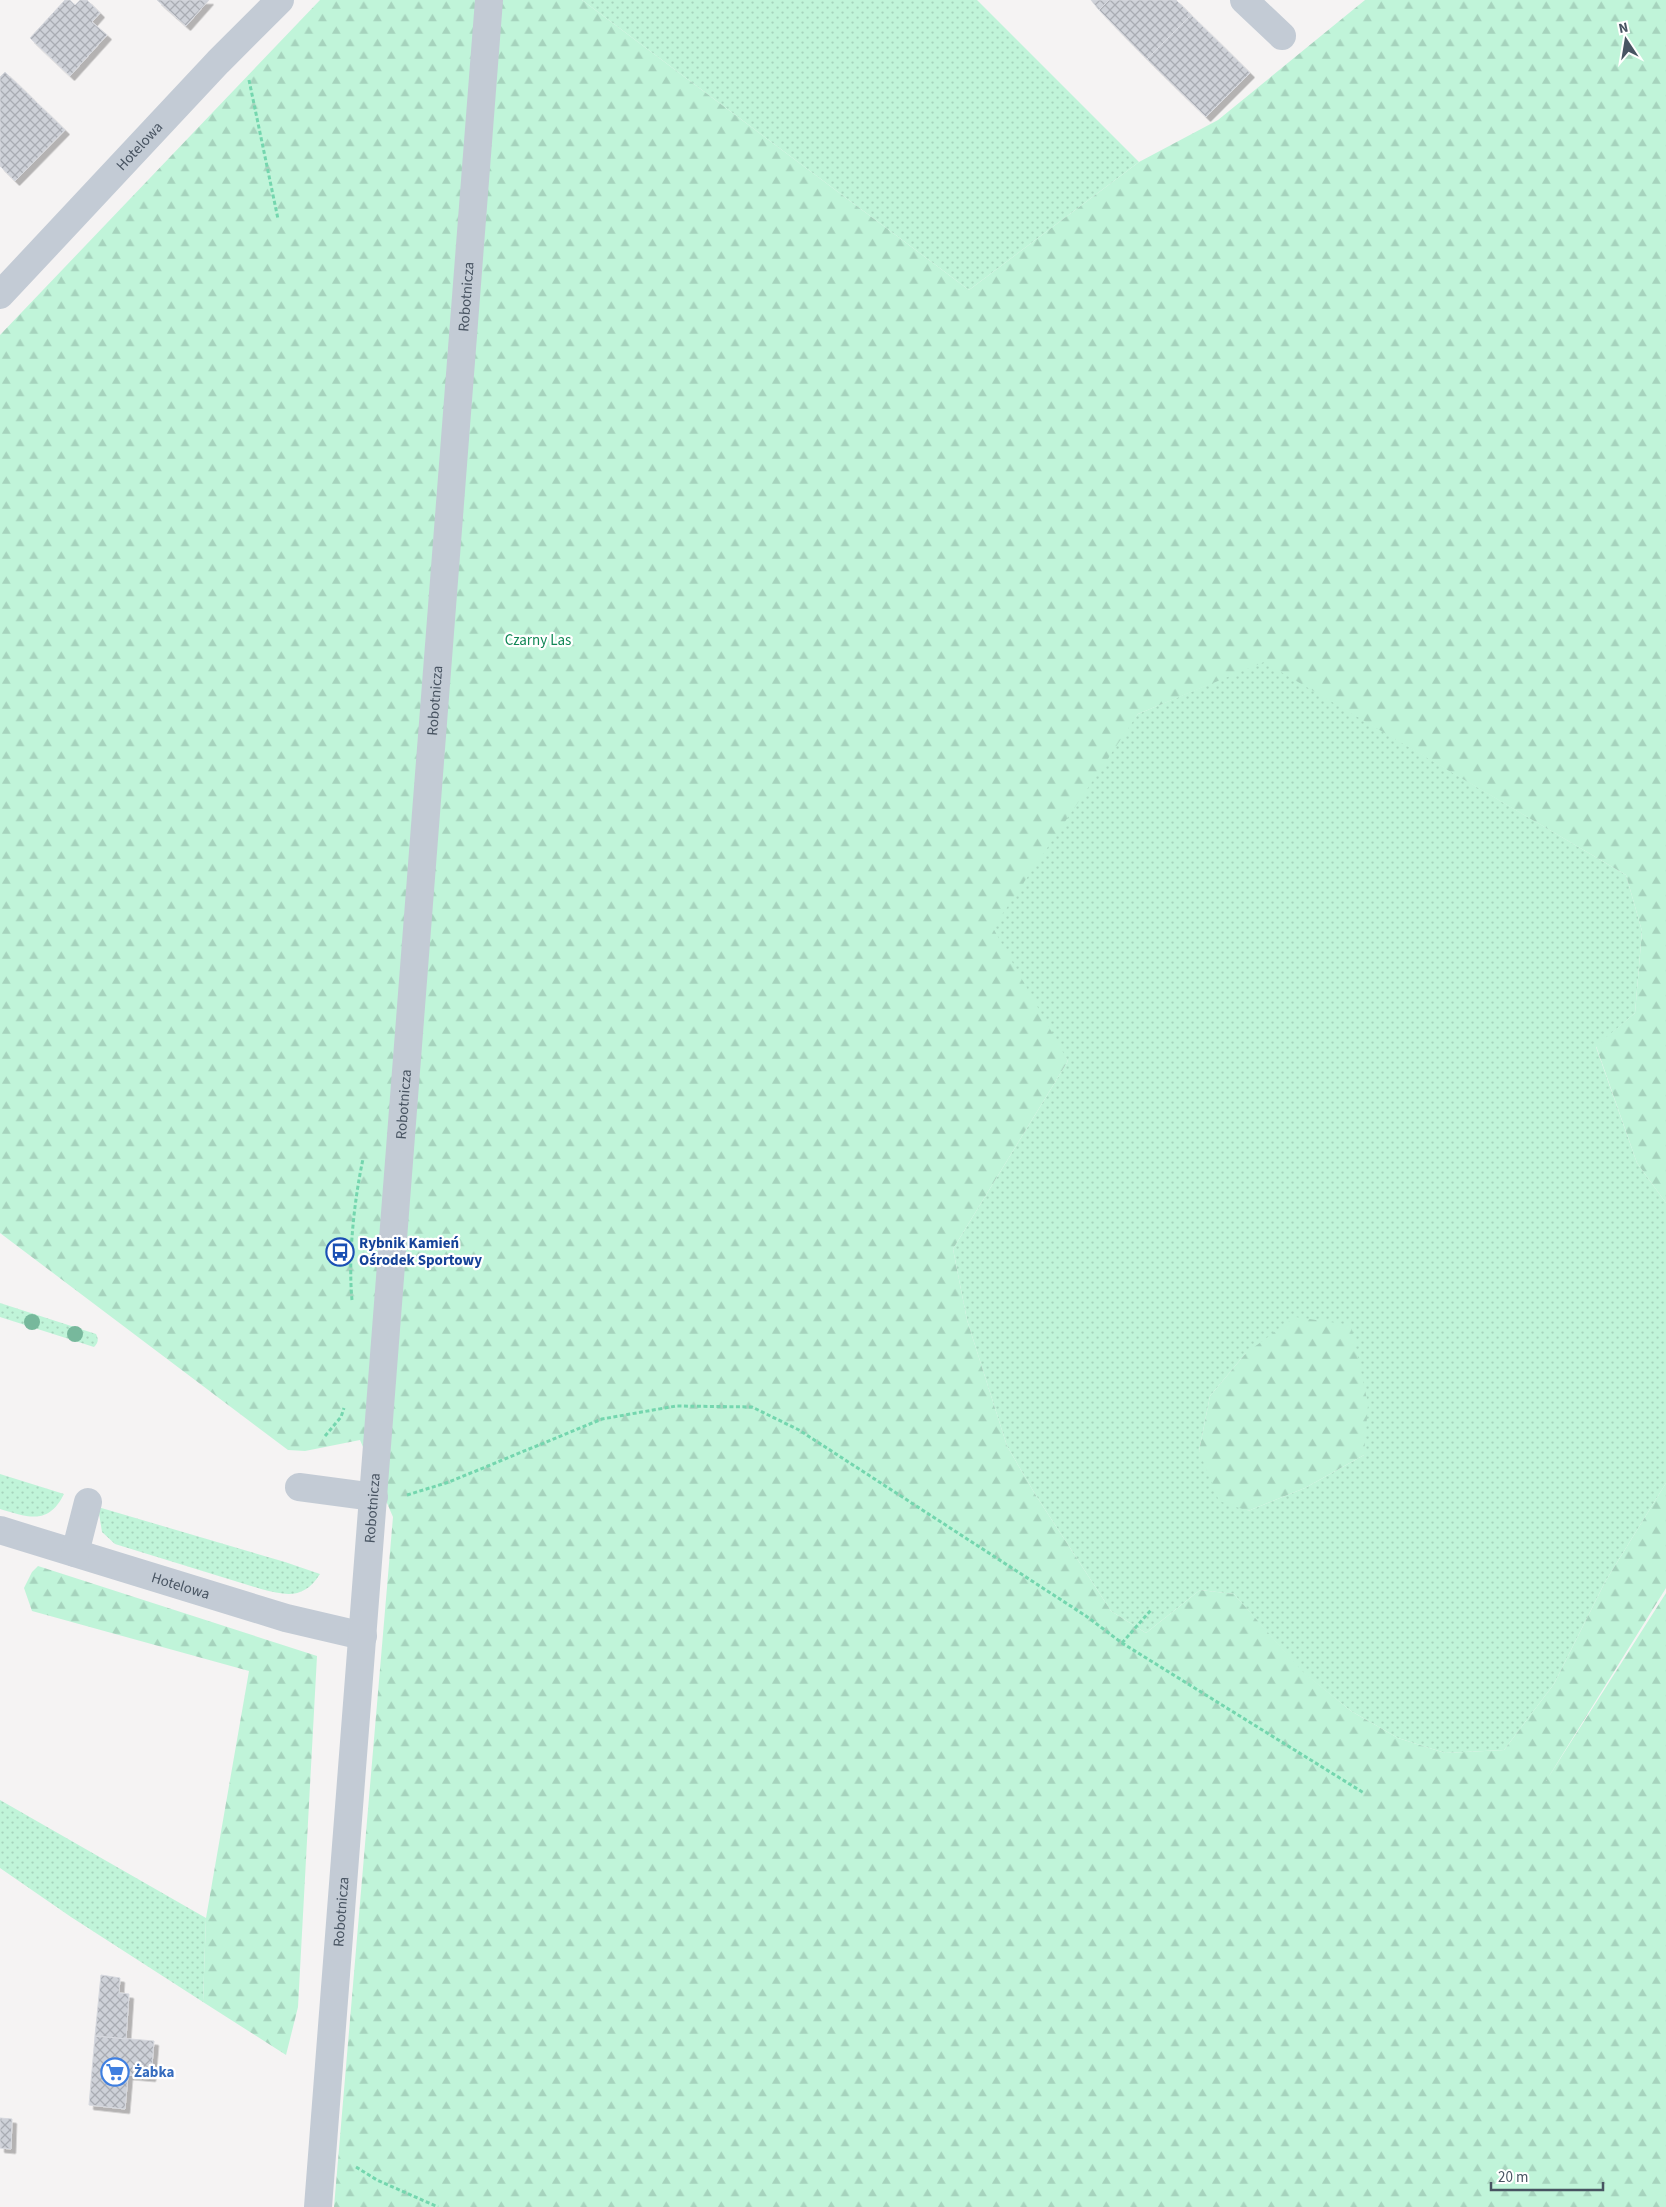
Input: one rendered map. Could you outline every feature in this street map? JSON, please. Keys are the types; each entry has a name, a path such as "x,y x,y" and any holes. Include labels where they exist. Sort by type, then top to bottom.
{"street":[{"name":"Hotelowa","path":"0,295 280,0"},
{"name":"Robotnicza","path":"318,2207 489,0"},
{"path":"1244,0 1282,36"},
{"path":"299,1486 374,1497"},
{"path":"75,1553 88,1502"},
{"name":"Hotelowa","path":"0,1530 286,1618 363,1636"}],"path":[{"path":"240,40 278,219"},
{"path":"374,1497 392,1497 423,1491 602,1419 676,1406 752,1407 799,1430 1086,1616 1122,1643 1364,1793"},
{"path":"1122,1643 1151,1610"},
{"path":"322,2148 377,2180 438,2207"}],"green space":[{"name":"Czarny Las","path":"320,0 582,0 969,290 1139,162 1218,120 1365,0 1666,0 1666,1203 1637,1163 1596,1046 1635,1013 1642,931 1626,875 1264,662 1138,714 993,928 1068,1061 953,1249 967,1320 1007,1446 1035,1494 1111,1611 1146,1633 1200,1590 1234,1594 1302,1671 1351,1711 1398,1738 1445,1753 1504,1750 1554,1684 1605,1582 1666,1483 1666,1588 1546,1781 1666,1593 1666,2207 334,2207 393,1517 360,1440 305,1451 288,1450 0,1233 0,335"},
{"path":"582,0 977,0 1139,162 969,290"},
{"path":"1264,661 1626,875 1642,931 1635,1013 1596,1047 1637,1163 1666,1203 1666,1483 1605,1582 1554,1684 1504,1750 1445,1753 1398,1738 1351,1711 1301,1671 1234,1594 1200,1590 1146,1633 1111,1611 1035,1494 1007,1446 967,1320 953,1249 1068,1061 969,920 1138,714","holes":["1246,1353 1364,1455 1305,1488 1248,1511 1199,1451 1210,1396"]},
{"path":"0,1303 96,1334 98,1338 97,1343 94,1347 0,1317"},
{"path":"1295,1317 1351,1325 1368,1404 1364,1455 1305,1488 1248,1511 1219,1501 1199,1451 1210,1396 1246,1353"},
{"path":"0,1474 64,1494 58,1504 44,1515 20,1515 0,1509"},
{"path":"98,1507 320,1574 308,1588 295,1594 261,1589 115,1544 102,1532"},
{"path":"38,1566 317,1656 298,2007 286,2055 203,2002 206,1918 249,1671 32,1611 24,1588 32,1572"},
{"path":"0,1800 206,1918 203,2002 71,1917 0,1868"}],"building":[{"path":"65,0 70,0 75,5 80,0 87,0 100,13 92,22 107,35 70,76 30,38"},
{"path":"157,0 209,0 186,26"},
{"path":"1091,0 1109,0 1099,10"},
{"path":"1109,0 1176,0 1191,15 1147,59 1099,10"},
{"path":"1191,15 1250,73 1206,117 1147,59"},
{"path":"5,72 65,130 15,181 0,166 0,77"},
{"path":"101,1975 120,1978 119,1993 129,1994 126,2039 95,2036"},
{"path":"95,2036 154,2041 151,2077 128,2075 125,2109 89,2105"},
{"path":"0,2118 12,2119 11,2149 0,2148"}],"place":[{"name":"Rybnik Kamień Ośrodek Sportowy","path":"340,1252"},
{"name":"Żabka","path":"115,2072"}]}
